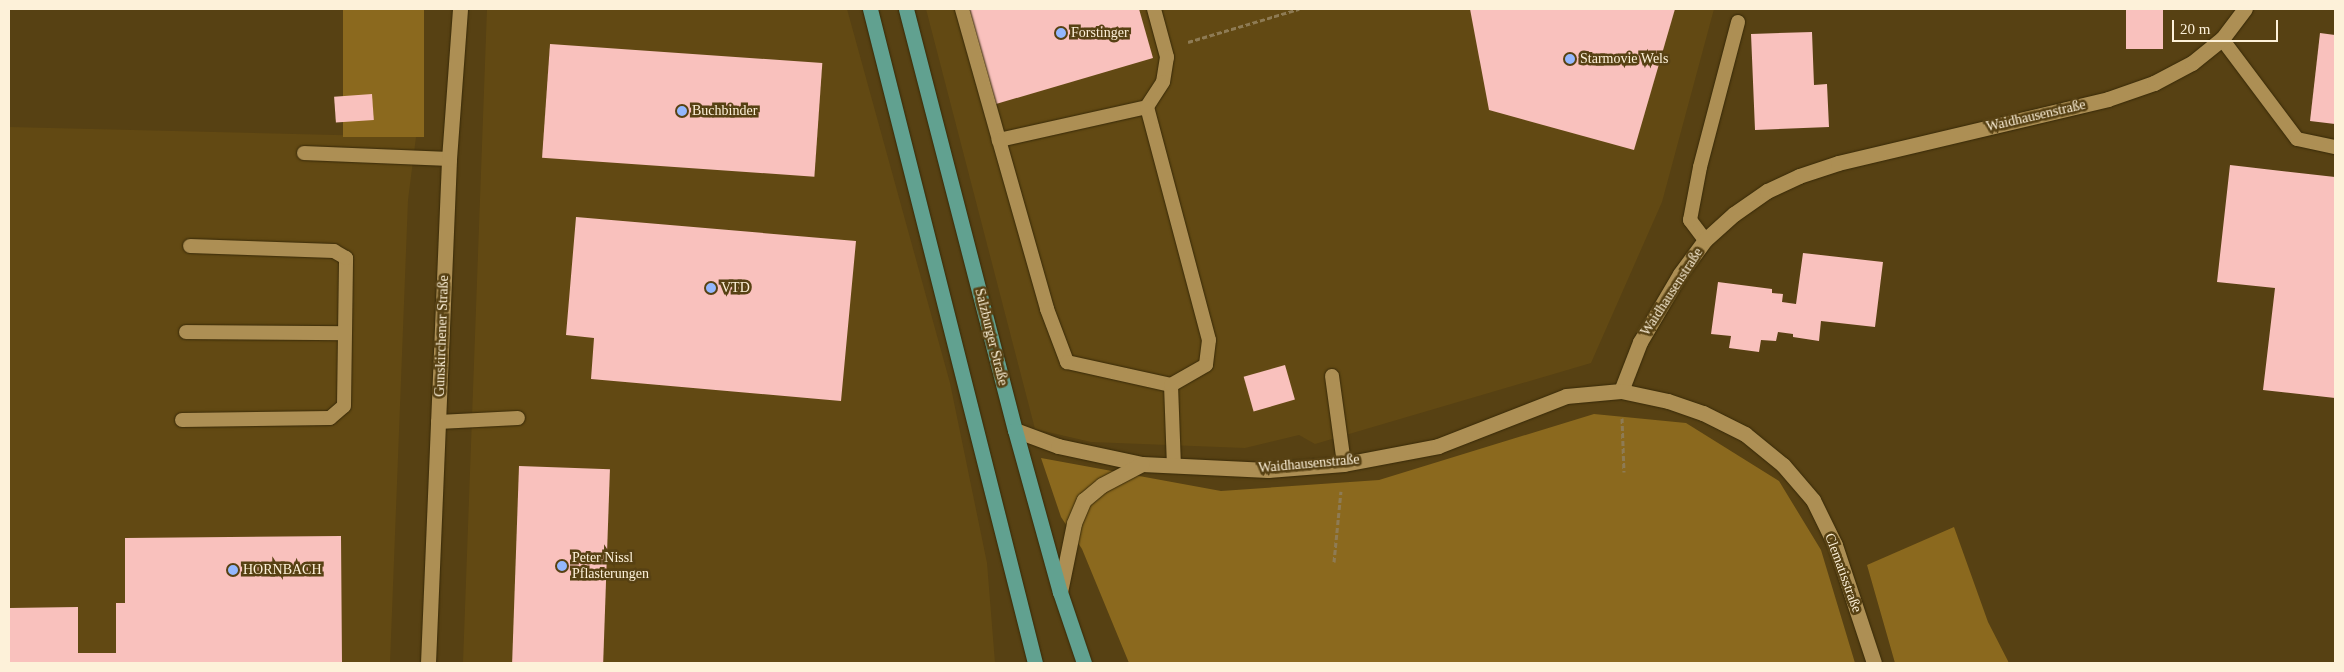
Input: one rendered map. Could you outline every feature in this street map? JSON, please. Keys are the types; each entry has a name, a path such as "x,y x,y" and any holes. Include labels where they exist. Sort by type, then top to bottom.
{"main road":[{"path":"870,9 1035,663"},
{"name":"Salzburger Straße","path":"906,9 1015,430 1060,592 1084,663"}],"street":[{"name":"Gunskirchener Straße","path":"428,663 449,160 460,9"},
{"name":"Waidhausenstraße","path":"1015,430 1058,446 1142,464 1268,470 1344,464 1438,446 1566,396 1621,390 1656,314 1705,240 1734,214 1799,176 1838,163 2108,99 2154,83 2192,63 2222,39 2245,9"},
{"name":"Clematisstraße","path":"1621,390 1668,400 1702,413 1745,434 1783,465 1812,500 1835,544 1874,663"},
{"name":"Waidhausenstraße","path":"1060,592 1074,523 1084,500 1102,485 1142,464"}],"lane":[{"path":"962,9 1047,308 1067,362 1171,385 1206,365 1209,340 1146,107"},
{"path":"999,140 1146,107 1163,82 1167,57 1154,9"},
{"path":"1705,240 1690,220 1700,167 1738,22"},
{"path":"2222,39 2297,139 2335,147"},
{"path":"304,153 449,160"},
{"path":"182,420 336,415 344,406 343,333 348,265 342,254 334,251 190,246"},
{"path":"186,332 343,333"},
{"path":"1332,376 1344,464"},
{"path":"1171,385 1174,465"},
{"path":"438,422 518,418"}],"path":[{"path":"1185,42 1299,9"},
{"path":"1621,390 1624,472"},
{"path":"1334,562 1344,464"}],"shaded area":[{"path":"343,9 424,9 424,137 343,137"},
{"path":"487,9 847,9 950,383 987,563 995,663 463,663"},
{"path":"926,9 1714,9 1662,202 1591,363 1315,444 1299,435 1245,448 1091,442 1035,429"},
{"path":"9,127 416,137 408,200 390,663 9,663"},
{"path":"1594,414 1686,423 1779,481 1821,550 1855,663 1129,663 1082,549 1061,517 1041,458 1221,491 1379,480"},
{"path":"1954,527 1988,622 2009,663 1895,663 1867,565"}],"building":[{"name":"Forstinger","path":"969,9 1139,9 1153,58 996,104"},
{"name":"Starmovie Wels","path":"1470,9 1675,9 1634,150 1489,110"},
{"path":"2126,9 2163,9 2163,49 2126,49"},
{"path":"1812,32 1814,85 1827,84 1829,127 1755,130 1751,34"},
{"path":"2320,33 2335,35 2335,124 2310,121"},
{"name":"Buchbinder","path":"550,44 822,63 814,177 542,158"},
{"path":"372,94 374,120 336,123 334,97"},
{"path":"2230,165 2335,177 2335,398 2263,390 2275,288 2217,282"},
{"name":"VTD","path":"576,217 856,241 841,401 591,379 594,338 566,335"},
{"path":"1803,253 1883,262 1875,327 1821,321 1819,341 1793,337 1793,334 1778,332 1776,341 1761,340 1759,352 1729,348 1731,336 1711,334 1718,282 1772,289 1772,293 1783,294 1782,302 1796,304"},
{"path":"1285,365 1295,400 1254,411 1244,377"},
{"name":"Peter Nissl Pflasterungen","path":"519,466 610,469 603,663 512,663"},
{"name":"HORNBACH","path":"341,536 342,663 9,663 9,608 78,607 78,653 116,653 116,603 125,603 125,538"}],"place":[{"name":"Forstinger","path":"1061,33"},
{"name":"Starmovie Wels","path":"1570,59"},
{"name":"Buchbinder","path":"682,111"},
{"name":"VTD","path":"711,288"},
{"name":"Peter Nissl Pflasterungen","path":"562,566"},
{"name":"HORNBACH","path":"233,570"}]}
